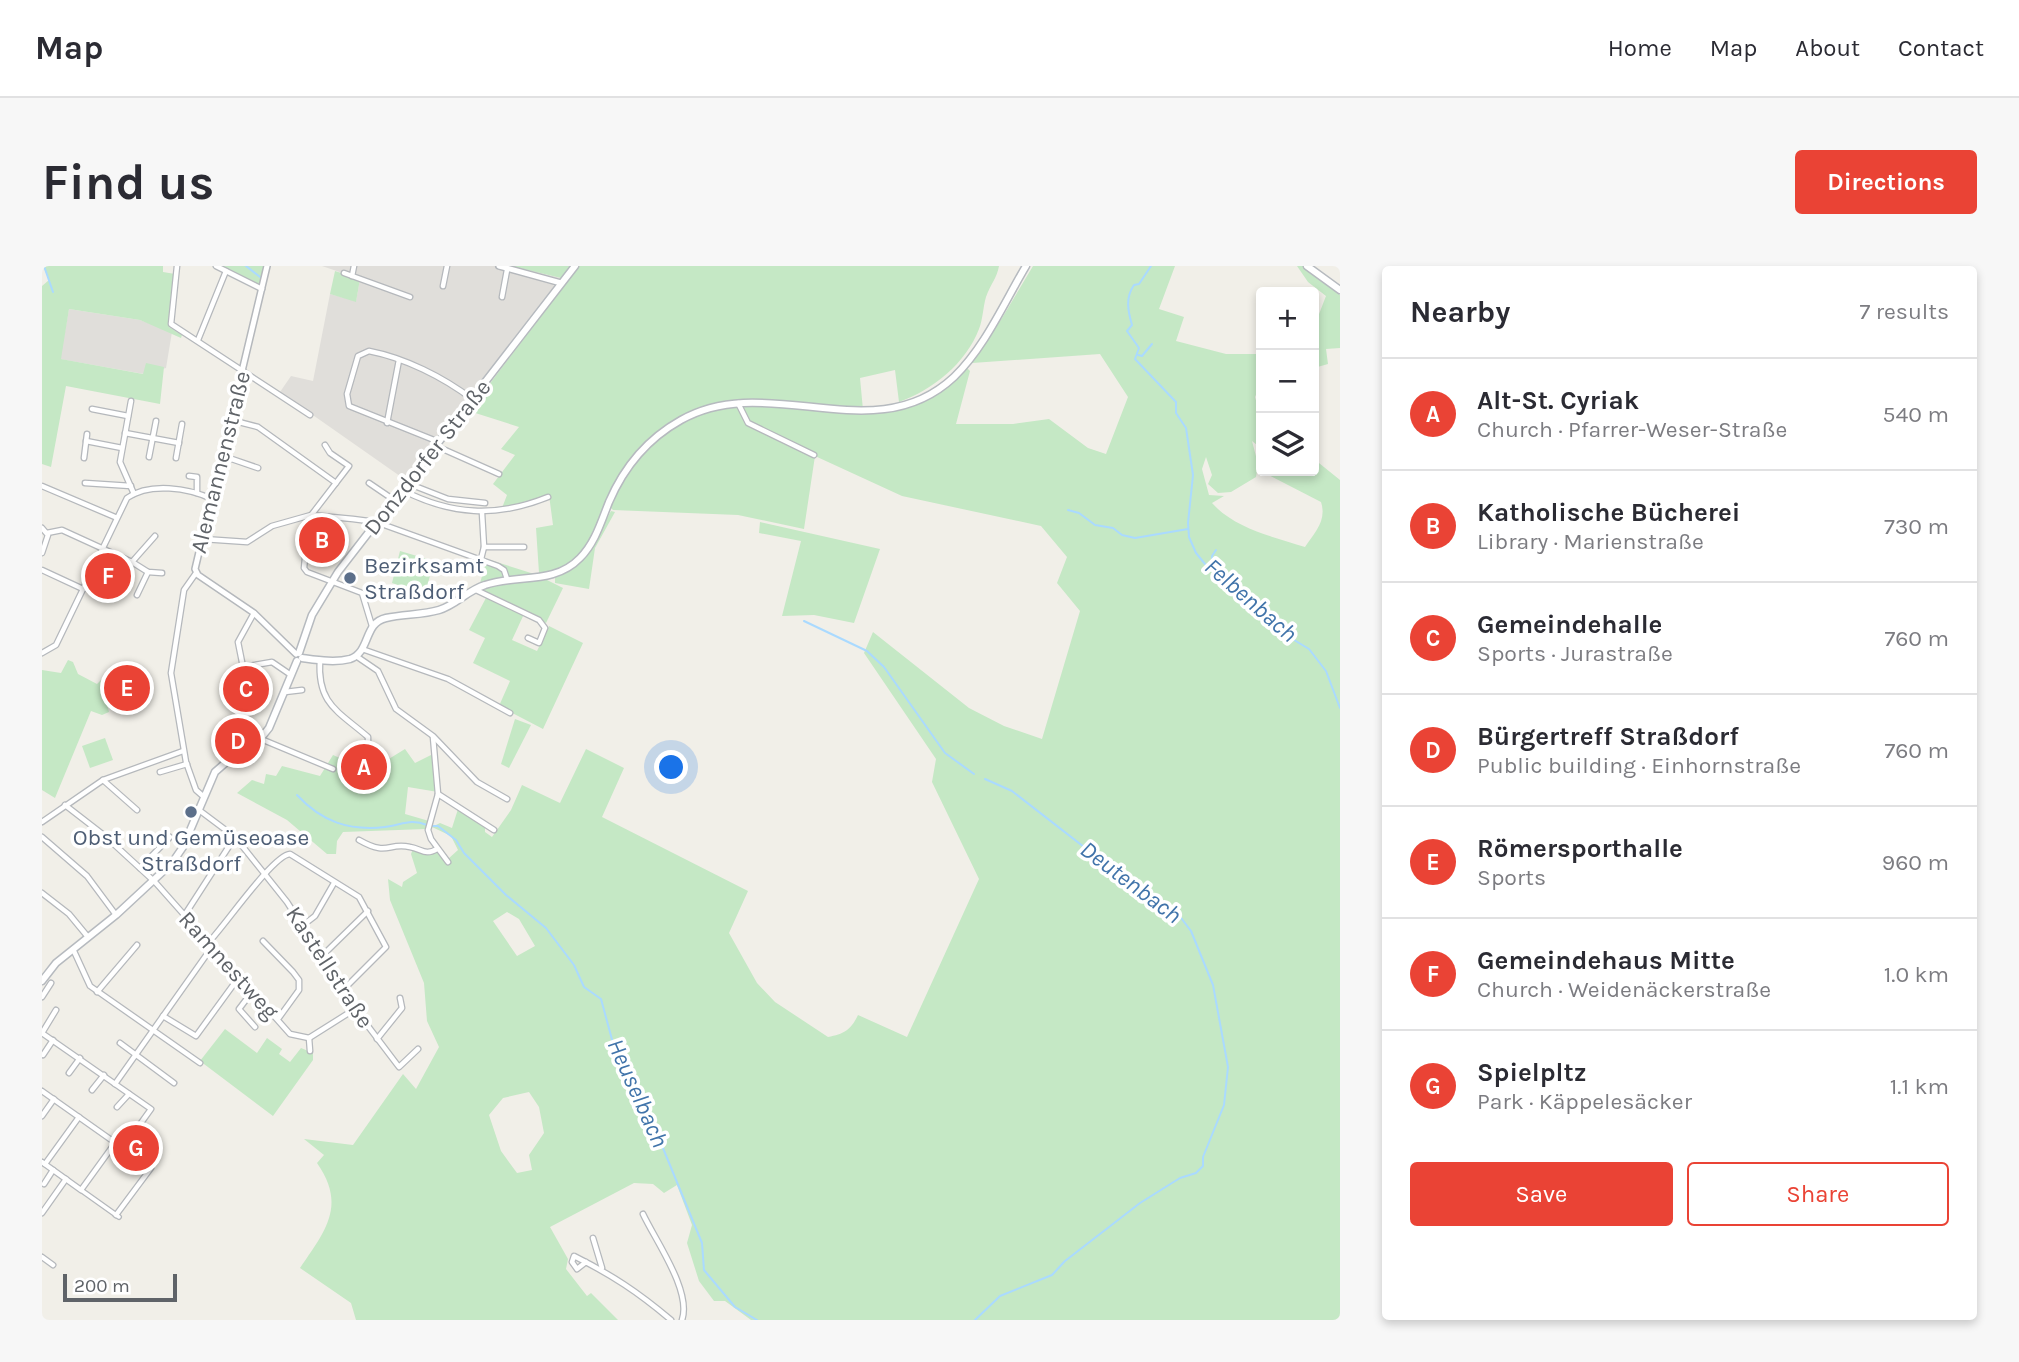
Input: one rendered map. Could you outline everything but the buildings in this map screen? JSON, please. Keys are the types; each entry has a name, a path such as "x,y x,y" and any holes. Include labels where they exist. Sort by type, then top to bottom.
{"main road":[{"path":"299,657 342,660 356,656 372,626 385,618 439,610 476,589 507,579 551,576 572,566 592,543 619,481 648,444 684,418 705,409 738,402 780,402 859,413 884,411 913,403 944,385 967,361 1026,266"},
{"path":"1307,266 1337,288"},
{"name":"Donzdorfer Straße","path":"261,739 299,657 312,615 332,581 435,443 574,268"},
{"path":"42,981 73,948 155,882 183,847 220,766 261,739"}],"street":[{"path":"177,266 171,324 310,415"},
{"path":"216,266 263,290"},
{"name":"Alemannenstraße","path":"267,266 195,563 196,573 254,613 299,657"},
{"path":"352,276 354,266"},
{"path":"443,286 447,266"},
{"path":"499,266 561,284"},
{"path":"502,297 507,270"},
{"path":"198,340 226,271"},
{"path":"344,273 410,297"},
{"path":"1337,288 1340,279"},
{"path":"472,399 452,384 399,360 369,351 361,354 355,362 347,394 349,407 354,411 435,443 499,474"},
{"path":"387,423 399,360"},
{"path":"131,401 120,462 134,494"},
{"path":"738,402 748,423 814,455"},
{"path":"92,410 128,416"},
{"path":"231,420 258,427 336,483"},
{"path":"149,457 156,421"},
{"path":"176,458 182,425"},
{"path":"125,433 179,443"},
{"path":"84,458 87,434"},
{"path":"86,441 122,448"},
{"path":"325,445 330,453 349,466 311,515 304,568 307,572 362,593 372,626"},
{"path":"223,456 258,468"},
{"path":"189,476 197,477 197,493"},
{"path":"85,482 131,486"},
{"path":"369,483 394,500"},
{"path":"42,486 115,517"},
{"path":"404,486 447,499 485,503"},
{"path":"404,486 443,507 482,513 509,510 548,497"},
{"path":"42,653 56,645 115,517 121,506 134,494 164,489 197,493 212,499"},
{"path":"481,559 484,547 482,513"},
{"path":"203,538 247,542 272,526 311,515 376,522 503,568 507,579"},
{"path":"42,528 47,533"},
{"path":"47,533 59,529 148,572 162,573"},
{"path":"42,553 47,533"},
{"path":"132,562 155,536"},
{"path":"484,547 524,547"},
{"path":"42,570 83,589"},
{"path":"137,595 148,572"},
{"path":"196,573 184,590 172,656 184,751 196,790 204,797"},
{"path":"476,589 539,620 545,628 539,643 528,638"},
{"path":"237,683 243,667 238,642 254,613"},
{"path":"362,649 448,679 510,713"},
{"path":"356,656 378,671 396,709 433,736 477,782 507,799"},
{"path":"320,660 319,682 323,696 368,737 368,749"},
{"path":"243,667 272,662 291,675"},
{"path":"284,692 302,690"},
{"path":"433,736 439,794 428,830 437,849 448,862"},
{"path":"261,739 333,769"},
{"path":"42,822 103,780 184,751"},
{"path":"160,772 187,764"},
{"path":"103,780 137,810"},
{"path":"439,794 494,830"},
{"name":"Ramnestweg","path":"65,805 155,882 294,1036 309,1038"},
{"name":"Kastellstraße","path":"199,810 235,837 265,874 302,926 326,953 355,1009 399,1067 418,1049"},
{"path":"42,837 88,876 116,915"},
{"path":"140,868 170,837"},
{"path":"184,916 235,837"},
{"path":"359,840 383,850 404,846 426,853 437,849"},
{"path":"115,1084 210,945 283,855 290,854 359,897 386,947 345,988"},
{"path":"302,926 315,916 334,883"},
{"path":"42,892 69,914 88,937"},
{"path":"326,953 368,911"},
{"path":"263,941 299,980 299,990 278,1019"},
{"path":"97,992 137,945"},
{"path":"73,948 90,986 200,1063"},
{"path":"163,1016 196,1036 239,977"},
{"path":"42,997 51,983"},
{"path":"253,992 239,1009 255,1027"},
{"path":"377,1039 402,1008 400,998"},
{"path":"310,1051 309,1038 355,1009"},
{"path":"56,1010 42,1033 151,1110 123,1148"},
{"path":"43,1055 53,1040"},
{"path":"120,1043 174,1083"},
{"path":"69,1073 80,1058"},
{"path":"92,1090 104,1075"},
{"path":"42,1091 54,1099 151,1168 118,1216 44,1163 79,1117"},
{"path":"117,1107 129,1094"},
{"path":"42,1116 54,1099"},
{"path":"81,1190 115,1143"},
{"path":"44,1184 53,1170"},
{"path":"42,1213 66,1180"},
{"path":"643,1214 668,1257 684,1310 682,1320"},
{"path":"593,1238 602,1269"},
{"path":"42,1257 53,1265"},
{"path":"586,1262 631,1286 671,1320"}],"shaded area":[{"path":"322,266 511,266 561,278 407,481 280,392 291,376 313,381 330,294 356,301 360,279"},
{"path":"69,309 140,320 172,332 166,368 144,374 60,359"}],"green space":[{"path":"43,266 163,266 163,272 175,274 169,327 182,335 181,338 140,320 69,309 61,359 143,374 146,363 164,367 160,404 66,386 51,467 42,464 42,286 49,280"},
{"path":"220,266 266,266 261,287"},
{"path":"511,266 571,266 561,278"},
{"path":"579,266 999,266 986,297 980,325 973,341 957,364 936,383 899,402 895,370 860,378 863,410 788,402 742,401 696,412 659,433 637,452 621,476 598,529 573,562 541,576 480,583 487,559 539,573 536,528 553,525 549,495 502,508 507,495 493,484 515,455 501,449 519,427 469,411"},
{"path":"1033,266 1175,266 1159,309 1184,317 1176,341 1226,354 1256,354 1256,444 1252,441 1256,456 1256,477 1231,492 1218,493 1208,484 1212,475 1206,457 1202,469 1209,495 1224,496 1212,503 1231,519 1255,531 1305,547 1321,521 1321,502 1271,476 1319,476 1319,463 1340,480 1340,1320 751,1320 725,1301 714,1301 699,1281 687,1243 692,1225 677,1185 664,1193 653,1184 634,1183 550,1227 568,1259 566,1269 587,1296 591,1293 618,1320 356,1320 351,1303 300,1268 324,1230 331,1205 331,1192 317,1163 324,1155 304,1139 353,1145 403,1074 416,1089 439,1047 427,1021 424,983 390,900 388,879 402,887 403,882 417,873 411,854 413,849 424,854 438,851 448,859 458,850 451,836 432,827 440,823 452,828 458,809 485,827 485,832 492,837 511,810 522,785 560,803 586,749 624,768 602,817 748,891 729,933 757,983 775,1002 828,1037 846,1030 858,1015 907,1037 979,879 932,782 936,759 864,653 873,632 969,708 1004,726 1042,739 1080,611 1057,583 1067,557 1041,526 902,496 815,456 804,529 738,515 613,510 610,507 634,466 649,449 684,422 705,413 727,406 756,403 843,412 886,411 926,398 966,367 970,371 956,424 1013,424 1049,419 1088,448 1106,454 1128,397 1100,354 971,361 1002,318","holes":["507,912 519,919 535,946 517,956 493,921","529,1092 539,1107 544,1133 529,1155 532,1170 517,1173 501,1151 489,1115 503,1098"]},
{"path":"1297,266 1303,266 1340,295 1340,348 1326,349 1328,364 1319,367 1319,314 1326,296 1319,291 1319,287 1308,282"},
{"path":"335,271 360,279 356,302 330,294"},
{"path":"611,511 615,512 595,548 589,589 555,583 555,577 574,567 590,550"},
{"path":"760,522 880,549 854,623 814,615 782,616 801,541 759,533"},
{"path":"400,551 434,561 425,594 392,583"},
{"path":"547,580 563,588 546,623 481,590 505,582"},
{"path":"487,596 524,614 512,640 537,651 549,626 583,643 543,729 499,706 510,681 473,663 485,638 469,630"},
{"path":"68,660 73,662 78,674 97,684 103,678 108,689 104,692 109,712 102,715 91,711 55,798 42,790 42,670 61,673"},
{"path":"515,719 531,725 509,768 501,764"},
{"path":"105,738 113,760 90,768 82,746"},
{"path":"405,749 415,763 433,754 438,792 408,787 405,814 429,821 426,829 343,832 337,841 336,854 327,854 287,820 237,793 252,780 264,784 266,774 276,776 282,766 320,776 333,755 351,763 364,751 379,765"},
{"path":"225,1029 257,1053 267,1038 282,1049 279,1054 290,1062 301,1048 313,1053 313,1060 273,1116 200,1061"}],"waterway":[{"path":"44,266 53,292"},
{"path":"246,266 260,277"},
{"name":"Felbenbach","path":"1151,266 1129,295 1132,325 1127,331 1139,348 1135,359 1176,402 1176,413 1186,428 1193,475 1189,537 1196,553 1205,564 1230,579 1281,632 1309,649 1326,671 1340,708"},
{"path":"1138,355 1142,356 1152,344"},
{"path":"1068,510 1079,513 1095,525 1113,528 1122,535 1135,538 1188,529"},
{"path":"1213,568 1212,556 1216,550"},
{"name":"Deutenbach","path":"804,621 867,651 884,667 945,753 974,774"},
{"name":"Deutenbach","path":"975,1320 1000,1296 1052,1275 1065,1261 1140,1203 1180,1178 1196,1173 1203,1166 1203,1157 1224,1105 1228,1067 1213,985 1191,931 1175,910 1156,903 1012,791 985,779"},
{"name":"Heuselbach","path":"297,795 316,812 348,826 372,828 411,822 427,825"},
{"name":"Heuselbach","path":"432,826 438,826 456,840 464,853 506,895 546,928 574,965 584,987 601,999 617,1058 644,1102 702,1243 704,1270 735,1307 757,1320"}],"place":[{"name":"Katholische Bücherei","path":"322,540"},
{"name":"Gemeindehaus Mitte","path":"108,576"},
{"name":"Bezirksamt Straßdorf","path":"350,578"},
{"name":"Römersporthalle","path":"127,688"},
{"name":"Gemeindehalle","path":"246,689"},
{"name":"Bürgertreff Straßdorf","path":"238,741"},
{"name":"Alt-St. Cyriak","path":"364,767"},
{"name":"Obst und Gemüseoase Straßdorf","path":"191,812"},
{"name":"Spielpltz","path":"136,1148"}]}
